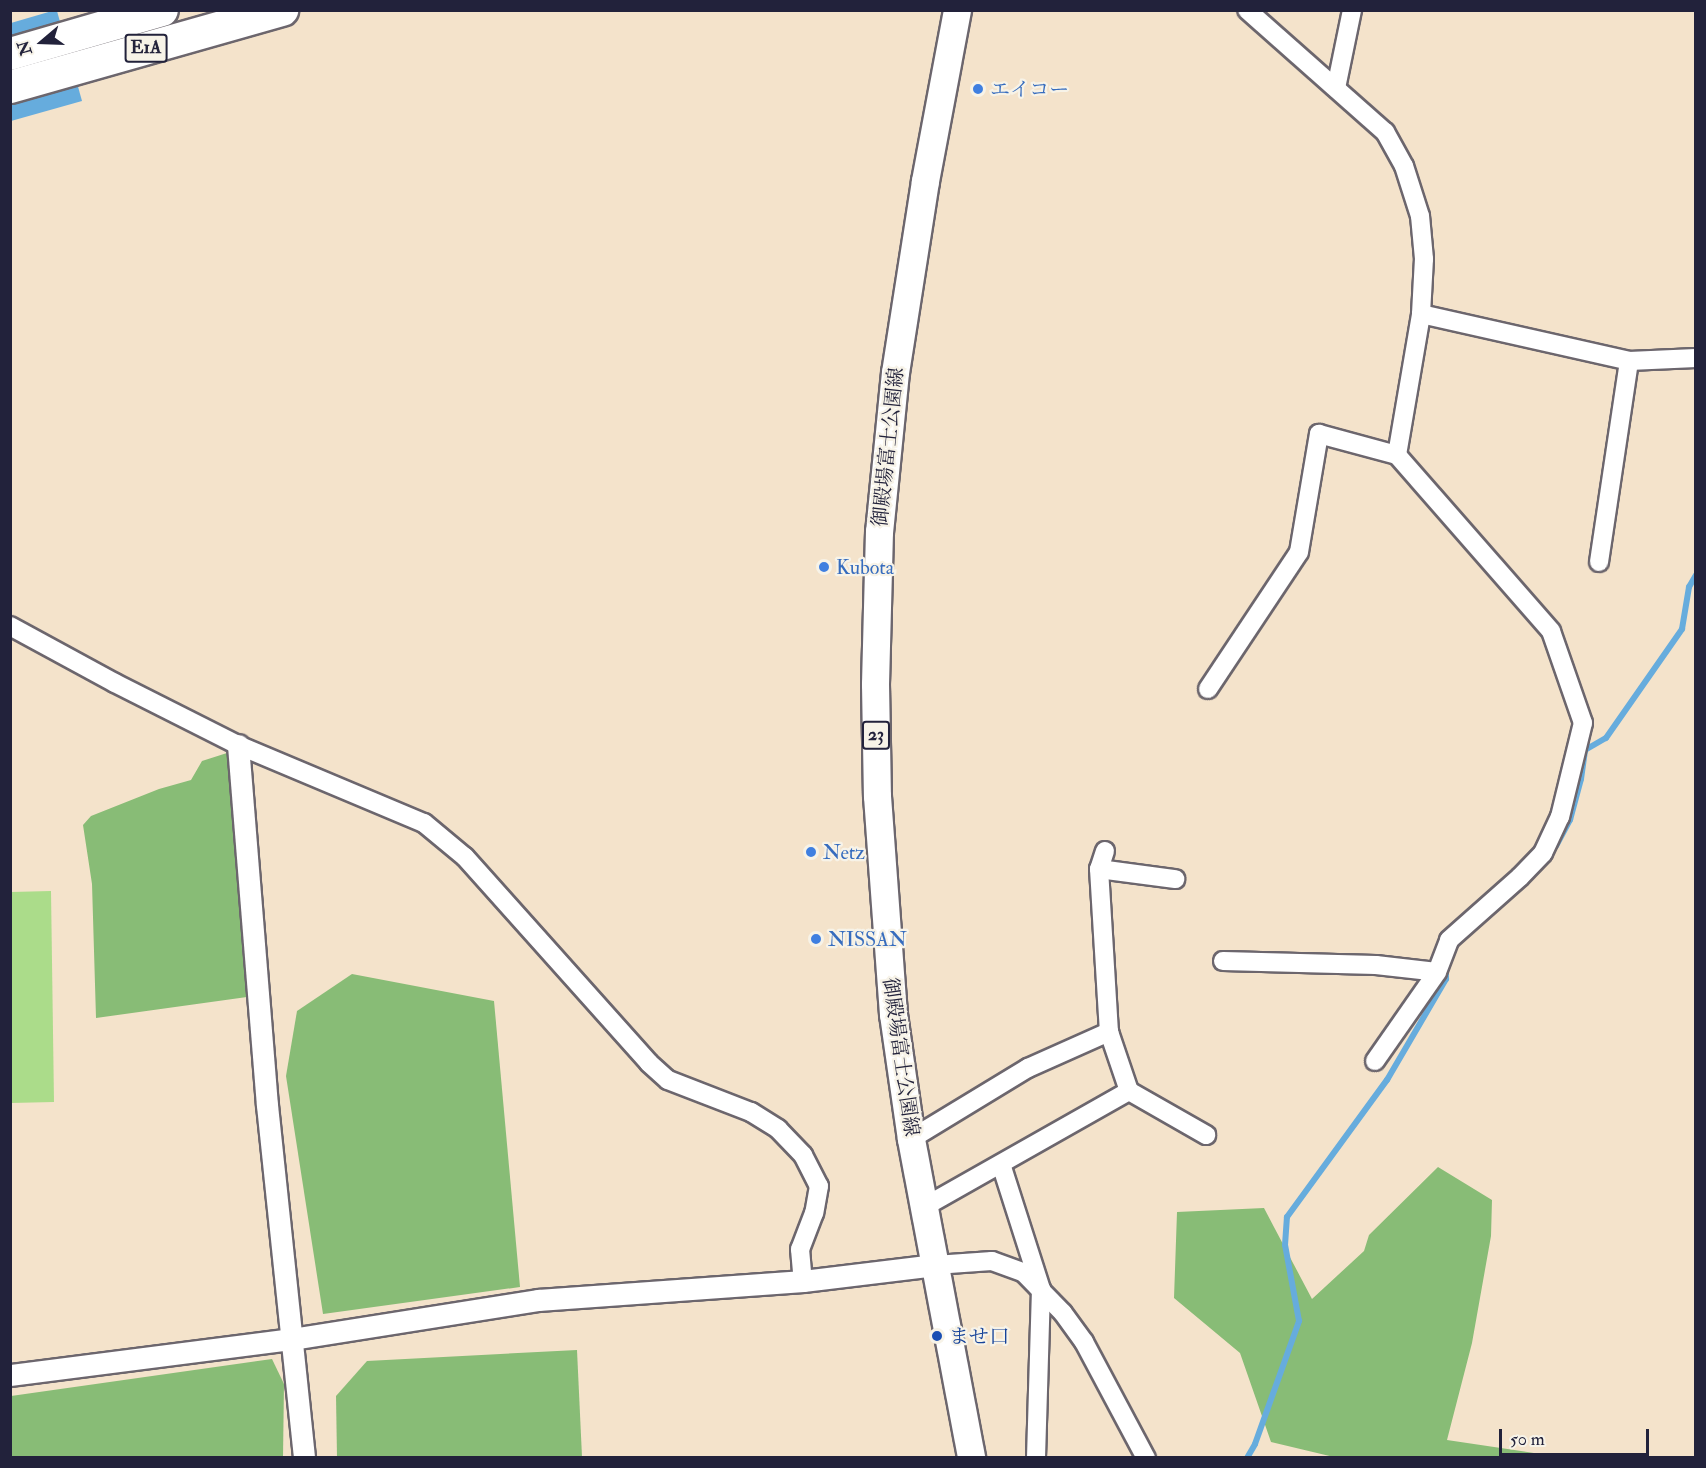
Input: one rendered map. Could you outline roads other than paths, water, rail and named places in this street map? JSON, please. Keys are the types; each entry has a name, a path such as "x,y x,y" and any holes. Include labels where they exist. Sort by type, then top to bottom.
{"highway":[{"name":"E1A","path":"10,54 162,10"},
{"name":"E1A","path":"10,87 282,10"}],"main road":[{"name":"御殿場富士公園線","path":"957,10 925,181 895,372 879,531 875,684 877,796 893,1014 911,1139 971,1458"}],"street":[{"path":"1247,10 1385,132 1404,166 1420,216 1424,260 1421,314 1396,455"},
{"path":"1336,88 1352,10"},
{"path":"1421,314 1629,361 1695,358"},
{"path":"1599,562 1629,361"},
{"path":"1208,689 1299,552 1319,434 1396,455 1551,631 1583,723 1560,817 1543,853 1520,877 1449,940 1437,972 1375,1062"},
{"path":"10,626 115,683 238,745 424,823 465,857 649,1063 668,1080 751,1112 778,1129 803,1155 819,1186 814,1213 800,1250 803,1281"},
{"path":"238,745 267,1106 304,1458"},
{"path":"1175,879 1102,860 1109,1032 1129,1091 1206,1135"},
{"path":"1223,961 1376,965 1437,972"},
{"path":"911,1139 1028,1068 1109,1032"},
{"path":"924,1207 1129,1091"},
{"path":"1001,1164 1041,1289 1036,1458"},
{"path":"10,1375 292,1339 538,1300 803,1281 935,1265 992,1261 1023,1272 1041,1289 1084,1342 1146,1458"}],"water":[{"path":"57,11 82,101 11,121 11,23"}],"waterway":[{"path":"1556,846 1570,820 1581,779 1585,750 1606,738 1682,629 1689,587 1696,575"},
{"path":"1247,1458 1255,1444 1299,1321 1285,1245 1287,1217 1387,1080 1446,979 1446,966"}],"place":[{"name":"エイコー","path":"978,89"},
{"name":"Kubota","path":"824,567"},
{"name":"Netz","path":"811,852"},
{"name":"NISSAN","path":"816,939"},
{"name":"ませ口","path":"937,1336"}]}
